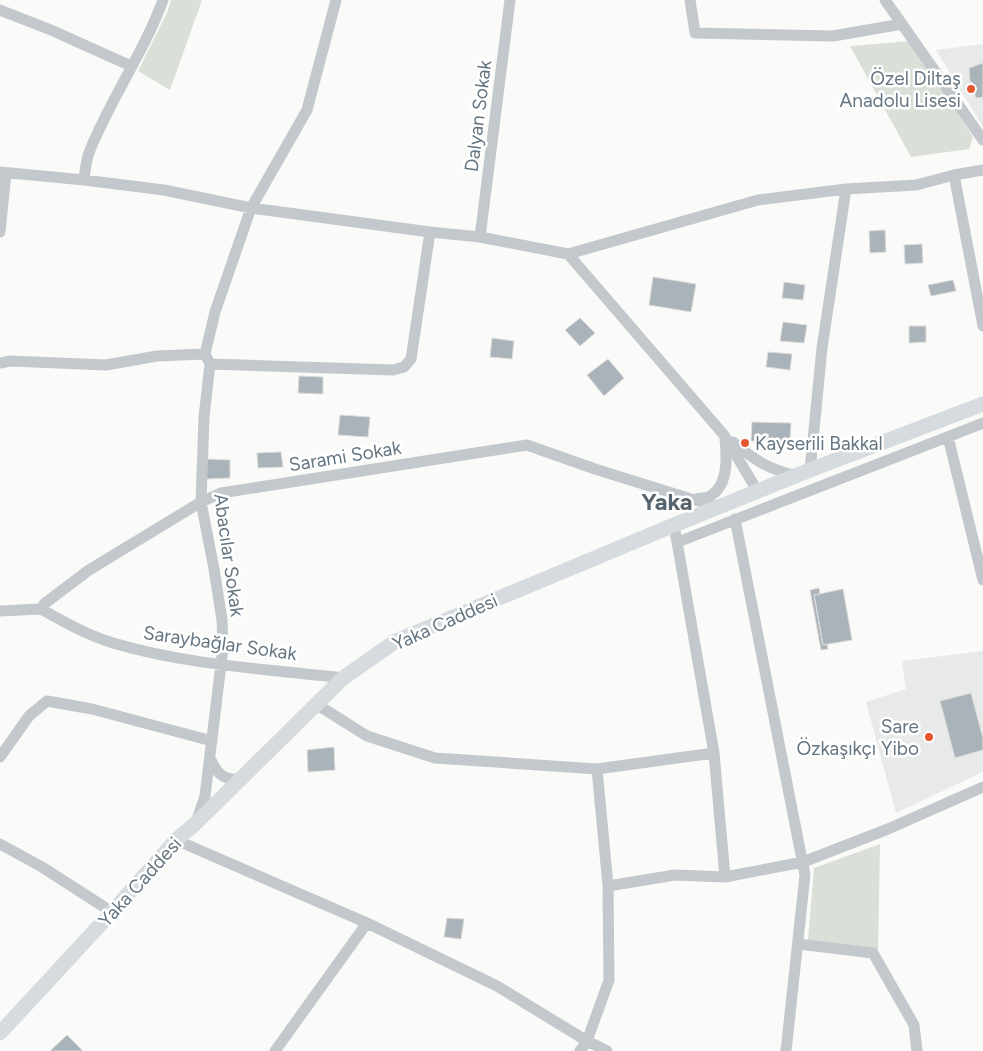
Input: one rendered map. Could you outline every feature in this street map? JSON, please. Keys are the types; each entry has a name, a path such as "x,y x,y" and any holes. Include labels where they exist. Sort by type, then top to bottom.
{"street":[{"path":"84,180 89,151 131,66 155,24 164,0"},
{"name":"Abacılar Sokak","path":"195,824 205,796 223,648 222,620 201,502 208,359 215,312 251,208 307,110 336,0"},
{"name":"Dalyan Sokak","path":"480,237 510,0"},
{"path":"690,0 695,34 833,36 902,24"},
{"path":"886,0 983,140"},
{"path":"0,10 51,30 131,66"},
{"path":"0,232 3,173 84,180 164,190 251,208 480,237 568,254 758,200 846,189 916,185 983,170"},
{"path":"954,175 983,326"},
{"path":"724,435 763,465 777,471 804,473 846,189"},
{"path":"0,363 106,365 157,356 393,370 404,367 411,359 430,232"},
{"path":"568,254 724,435 758,492"},
{"name":"Yaka Caddesi","path":"0,1033 176,840 195,824 343,678 396,641 674,525 983,404"},
{"path":"678,542 983,423"},
{"path":"691,500 709,496 721,486 727,455 724,435"},
{"path":"948,437 983,580"},
{"name":"Sarami Sokak","path":"41,609 44,604 89,570 201,502 221,493 527,445 691,500 720,507"},
{"path":"735,519 805,875 786,1051"},
{"path":"674,525 714,753 725,877"},
{"path":"0,611 41,609"},
{"name":"Saraybağlar Sokak","path":"41,609 76,628 112,643 165,656 343,678"},
{"path":"0,757 29,716 47,701 92,709 212,741"},
{"path":"316,704 367,736 435,758 597,769 714,753"},
{"path":"210,757 214,769 221,776 231,780 239,779"},
{"path":"580,1051 587,1041 609,980 608,886 597,769"},
{"path":"608,886 675,875 725,877 803,862 888,829 983,787"},
{"path":"176,840 366,923 497,986 587,1041 608,1051"},
{"path":"0,844 42,867 112,912"},
{"path":"275,1051 366,923"},
{"path":"798,944 873,953 914,1025 917,1051"}],"shaded area":[{"path":"171,0 202,0 170,90 138,71 167,13"},
{"path":"911,41 973,137 969,149 911,157 850,46"},
{"name":"Özel Diltaş Anadolu Lisesi","path":"983,44 983,127 936,50"},
{"name":"Sare Özkaşıkçı Yibo","path":"983,651 983,772 896,813 866,702 906,689 902,661"},
{"path":"880,844 878,950 808,940 814,868"}],"building":[{"path":"983,63 983,97 976,98 972,82 970,82 969,68"},
{"path":"885,230 886,252 870,253 869,231"},
{"path":"922,244 923,263 905,264 904,245"},
{"path":"653,277 696,284 691,312 649,305"},
{"path":"953,280 956,291 931,296 928,285"},
{"path":"784,282 805,285 803,300 782,298"},
{"path":"580,318 595,333 580,346 565,330"},
{"path":"783,322 807,325 804,343 780,341"},
{"path":"909,326 926,326 926,342 909,343"},
{"path":"492,338 514,341 512,359 490,357"},
{"path":"768,352 792,354 790,370 766,367"},
{"path":"608,359 624,378 604,396 587,375"},
{"path":"299,376 323,377 323,394 298,393"},
{"path":"340,415 370,417 368,437 338,435"},
{"path":"752,422 791,423 790,442 751,441"},
{"path":"281,452 283,467 258,468 257,453"},
{"path":"207,459 230,460 230,478 206,479"},
{"path":"819,588 820,594 814,595 823,645 827,644 828,649 821,650 810,590"},
{"path":"843,589 852,640 823,645 814,595"},
{"path":"971,693 983,738 983,750 955,758 940,701"},
{"path":"334,747 335,770 308,772 307,750"},
{"path":"447,918 464,919 461,939 444,937"},
{"path":"67,1035 83,1051 50,1051"}],"place":[{"name":"Özel Diltaş Anadolu Lisesi","path":"971,89"},
{"name":"Kayserili Bakkal","path":"745,443"},
{"name":"Sare Özkaşıkçı Yibo","path":"929,737"}],"district":[{"name":"Yaka","path":"667,501"}]}
